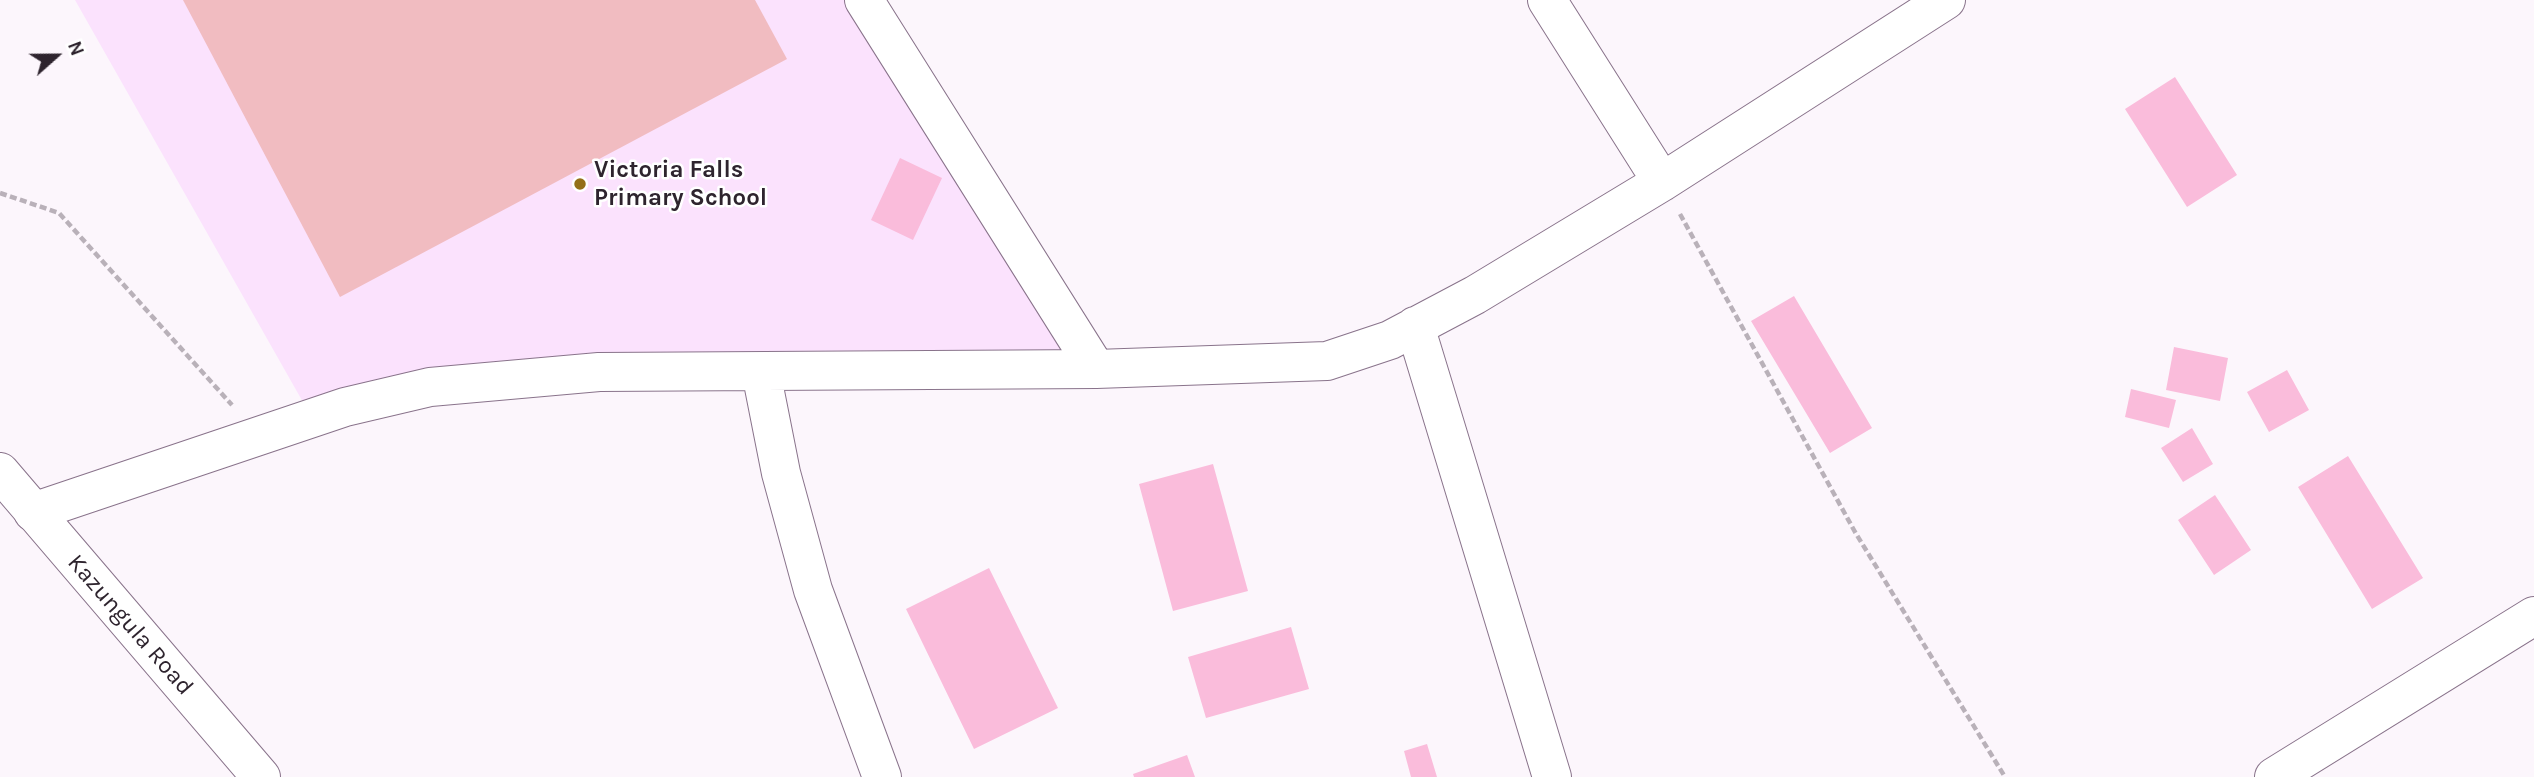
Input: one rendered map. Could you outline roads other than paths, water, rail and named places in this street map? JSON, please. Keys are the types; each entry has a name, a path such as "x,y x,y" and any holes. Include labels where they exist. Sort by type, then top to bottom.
{"street":[{"path":"864,0 1096,369"},
{"path":"1548,0 1662,182"},
{"path":"33,512 345,407 430,387 599,372 1096,369 1327,361 1390,340 1475,295 1662,182 1946,0"},
{"path":"1415,326 1552,777"},
{"path":"761,372 781,473 813,590 882,777"},
{"name":"Kazungula Road","path":"0,472 261,777"},
{"path":"2274,777 2534,616"}],"place":[{"name":"Victoria Falls Primary School","path":"580,184"}]}
